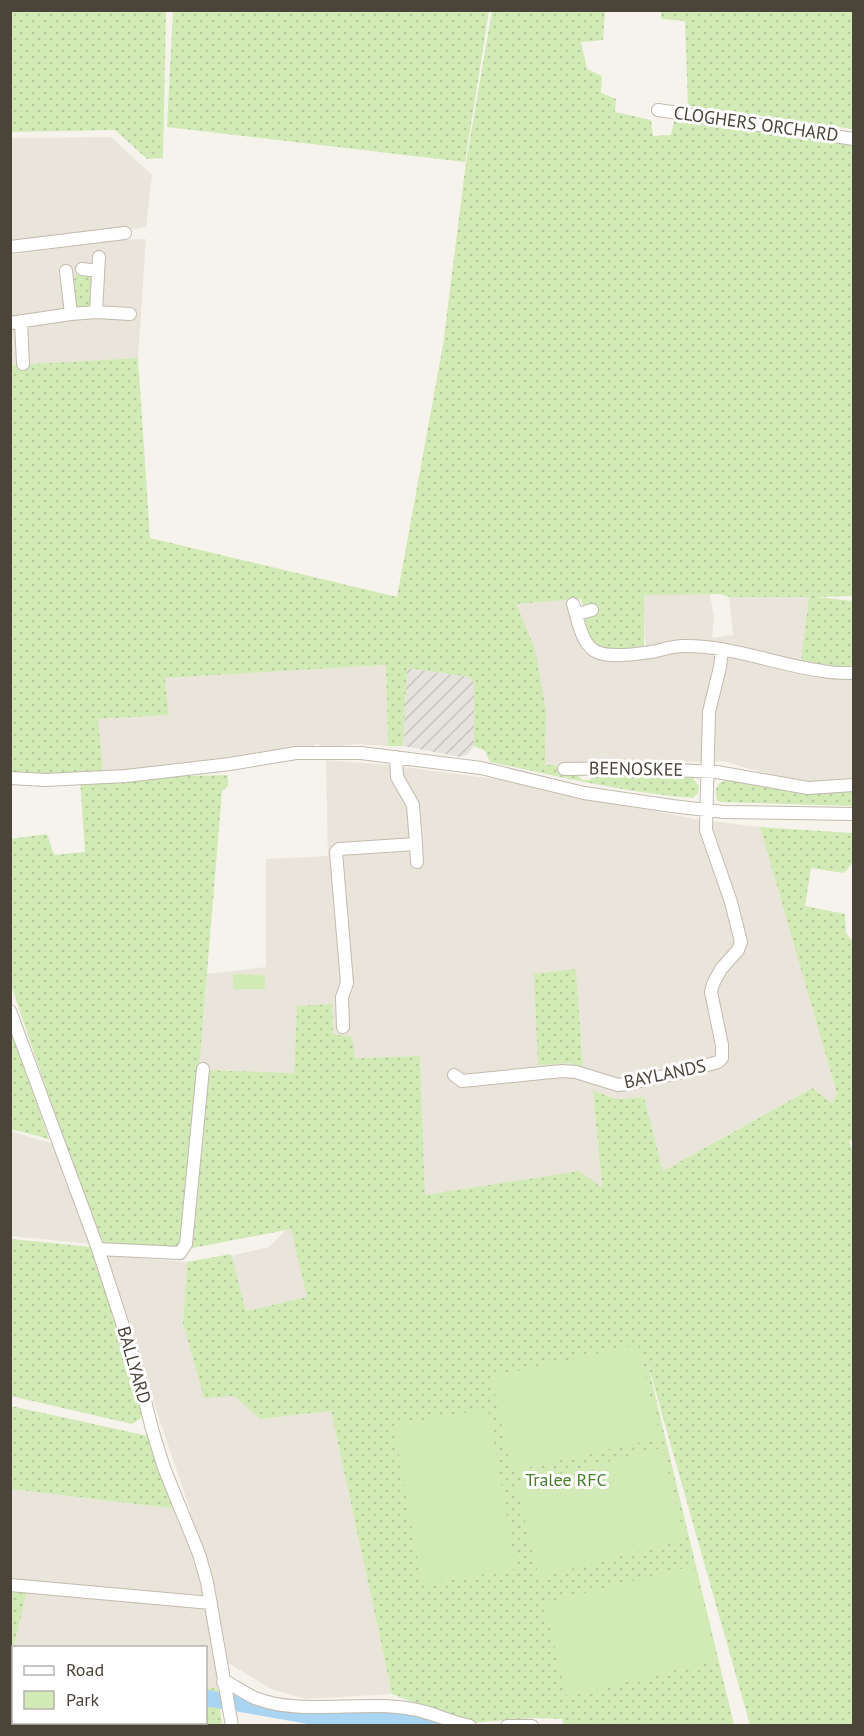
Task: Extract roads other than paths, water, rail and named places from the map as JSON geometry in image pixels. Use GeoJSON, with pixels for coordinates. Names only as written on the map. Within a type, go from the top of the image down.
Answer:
{"type":"FeatureCollection","features":[{"type":"Feature","properties":{"kind":"street","name":"CLOGHERS ORCHARD"},"geometry":{"type":"LineString","coordinates":[[658,110],[854,139]]}},
{"type":"Feature","properties":{"kind":"street"},"geometry":{"type":"LineString","coordinates":[[10,247],[125,233]]}},
{"type":"Feature","properties":{"kind":"street"},"geometry":{"type":"LineString","coordinates":[[96,312],[99,257]]}},
{"type":"Feature","properties":{"kind":"street"},"geometry":{"type":"LineString","coordinates":[[82,269],[98,271]]}},
{"type":"Feature","properties":{"kind":"street"},"geometry":{"type":"LineString","coordinates":[[66,271],[71,314]]}},
{"type":"Feature","properties":{"kind":"street"},"geometry":{"type":"LineString","coordinates":[[23,364],[16,322],[96,312],[130,314]]}},
{"type":"Feature","properties":{"kind":"street"},"geometry":{"type":"LineString","coordinates":[[592,610],[575,609],[586,642],[590,648],[599,653],[609,655],[650,652],[680,645],[722,649],[823,671],[854,672]]}},
{"type":"Feature","properties":{"kind":"street","name":"BEENOSKEE"},"geometry":{"type":"LineString","coordinates":[[705,810],[709,712],[722,649]]}},
{"type":"Feature","properties":{"kind":"street"},"geometry":{"type":"LineString","coordinates":[[10,778],[45,780],[126,776],[230,764],[297,753],[361,753],[481,768],[584,793],[705,810],[854,814]]}},
{"type":"Feature","properties":{"kind":"street"},"geometry":{"type":"LineString","coordinates":[[396,757],[397,777],[413,805],[417,862]]}},
{"type":"Feature","properties":{"kind":"street","name":"BEENOSKEE"},"geometry":{"type":"LineString","coordinates":[[564,768],[708,771],[808,788],[854,785]]}},
{"type":"Feature","properties":{"kind":"street","name":"BAYLANDS"},"geometry":{"type":"LineString","coordinates":[[454,1075],[462,1081],[562,1071],[576,1072],[618,1085],[679,1073],[718,1062],[722,1058],[722,1046],[711,992],[712,984],[721,969],[738,950],[741,942],[731,902],[706,830],[705,810]]}},
{"type":"Feature","properties":{"kind":"street"},"geometry":{"type":"LineString","coordinates":[[343,1027],[342,997],[346,983],[336,852],[339,849],[416,844]]}},
{"type":"Feature","properties":{"kind":"street","name":"BALLYARD"},"geometry":{"type":"LineString","coordinates":[[10,1011],[98,1249],[137,1369],[164,1468],[200,1554],[232,1725]]}},
{"type":"Feature","properties":{"kind":"street"},"geometry":{"type":"LineString","coordinates":[[98,1249],[180,1253],[186,1244],[203,1069]]}},
{"type":"Feature","properties":{"kind":"street"},"geometry":{"type":"LineString","coordinates":[[10,1585],[211,1603]]}},
{"type":"Feature","properties":{"kind":"street"},"geometry":{"type":"LineString","coordinates":[[224,1687],[227,1682],[256,1698],[282,1705],[366,1705],[413,1709],[457,1724],[470,1725]]}},
{"type":"Feature","properties":{"kind":"street"},"geometry":{"type":"LineString","coordinates":[[507,1725],[532,1725]]}},
{"type":"Feature","properties":{"kind":"waterway"},"geometry":{"type":"LineString","coordinates":[[207,1698],[315,1717],[415,1718],[448,1726]]}},
{"type":"Feature","properties":{"kind":"park label","name":"Tralee RFC"},"geometry":{"type":"Point","coordinates":[566,1480]}}]}
